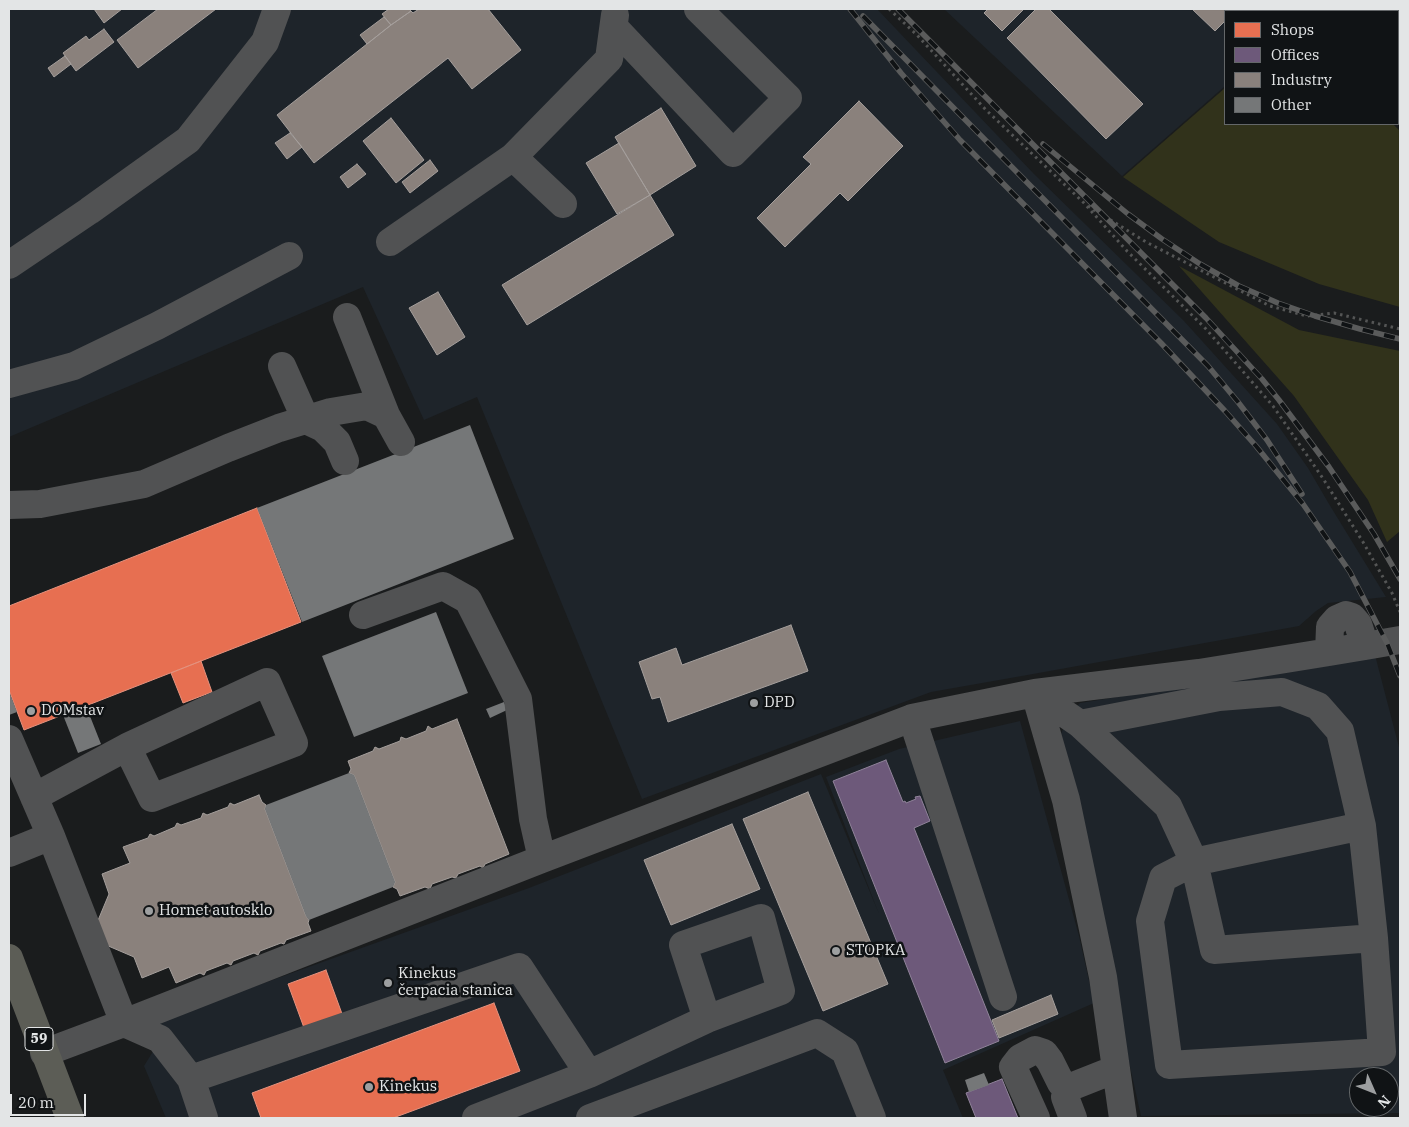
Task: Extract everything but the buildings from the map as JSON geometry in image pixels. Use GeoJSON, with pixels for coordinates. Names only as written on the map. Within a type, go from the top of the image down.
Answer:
{"type":"FeatureCollection","features":[{"type":"Feature","properties":{"kind":"main road","name":"59"},"geometry":{"type":"LineString","coordinates":[[9,958],[70,1118]]}},
{"type":"Feature","properties":{"kind":"lane"},"geometry":{"type":"LineString","coordinates":[[9,265],[89,212],[188,140],[265,42],[277,9]]}},
{"type":"Feature","properties":{"kind":"lane"},"geometry":{"type":"LineString","coordinates":[[615,18],[733,154],[788,98],[698,9]]}},
{"type":"Feature","properties":{"kind":"lane"},"geometry":{"type":"LineString","coordinates":[[390,242],[513,157],[609,59],[615,18]]}},
{"type":"Feature","properties":{"kind":"lane"},"geometry":{"type":"LineString","coordinates":[[513,157],[564,204]]}},
{"type":"Feature","properties":{"kind":"lane"},"geometry":{"type":"LineString","coordinates":[[9,384],[74,366],[157,326],[290,256]]}},
{"type":"Feature","properties":{"kind":"lane"},"geometry":{"type":"LineString","coordinates":[[347,318],[386,415],[401,442]]}},
{"type":"Feature","properties":{"kind":"lane"},"geometry":{"type":"LineString","coordinates":[[282,366],[306,420],[323,428],[337,442],[344,461]]}},
{"type":"Feature","properties":{"kind":"lane"},"geometry":{"type":"LineString","coordinates":[[9,505],[40,504],[144,484],[279,428],[331,412],[367,406],[386,415]]}},
{"type":"Feature","properties":{"kind":"lane"},"geometry":{"type":"LineString","coordinates":[[363,615],[443,586],[468,600],[518,699],[533,819],[542,860]]}},
{"type":"Feature","properties":{"kind":"lane"},"geometry":{"type":"LineString","coordinates":[[44,1053],[912,718],[1035,693],[1199,673],[1400,640]]}},
{"type":"Feature","properties":{"kind":"lane"},"geometry":{"type":"LineString","coordinates":[[34,797],[127,747],[267,682],[294,743],[152,798],[127,747]]}},
{"type":"Feature","properties":{"kind":"lane"},"geometry":{"type":"LineString","coordinates":[[1080,724],[1219,697],[1282,692],[1318,706],[1340,731],[1362,826],[1374,938],[1382,1052],[1169,1065],[1150,921],[1163,878],[1194,862],[1362,826]]}},
{"type":"Feature","properties":{"kind":"lane"},"geometry":{"type":"LineString","coordinates":[[1035,693],[1080,724],[1168,806],[1194,862],[1214,950],[1374,938]]}},
{"type":"Feature","properties":{"kind":"lane"},"geometry":{"type":"LineString","coordinates":[[1035,693],[1066,800],[1103,977],[1123,1118]]}},
{"type":"Feature","properties":{"kind":"lane"},"geometry":{"type":"LineString","coordinates":[[912,718],[1003,997]]}},
{"type":"Feature","properties":{"kind":"lane"},"geometry":{"type":"LineString","coordinates":[[10,739],[51,836],[124,1023],[160,1040],[191,1079],[204,1118]]}},
{"type":"Feature","properties":{"kind":"lane"},"geometry":{"type":"LineString","coordinates":[[9,853],[51,836]]}},
{"type":"Feature","properties":{"kind":"lane"},"geometry":{"type":"LineString","coordinates":[[191,1079],[518,967],[589,1074]]}},
{"type":"Feature","properties":{"kind":"lane"},"geometry":{"type":"LineString","coordinates":[[476,1118],[589,1074],[707,1019]]}},
{"type":"Feature","properties":{"kind":"lane"},"geometry":{"type":"LineString","coordinates":[[590,1118],[816,1033],[845,1051],[872,1118]]}},
{"type":"Feature","properties":{"kind":"lane"},"geometry":{"type":"LineString","coordinates":[[1036,1118],[1013,1067],[1020,1058],[1035,1050],[1044,1053],[1061,1083],[1068,1088]]}},
{"type":"Feature","properties":{"kind":"lane"},"geometry":{"type":"LineString","coordinates":[[1073,1118],[1065,1096],[1068,1088],[1116,1069]]}},
{"type":"Feature","properties":{"kind":"path"},"geometry":{"type":"LineString","coordinates":[[889,9],[917,35],[986,110],[1084,203],[1126,251],[1206,329],[1273,406],[1364,542],[1392,593],[1400,612]]}},
{"type":"Feature","properties":{"kind":"path"},"geometry":{"type":"LineString","coordinates":[[1084,203],[1146,242],[1270,306],[1307,316],[1334,313],[1400,329]]}},
{"type":"Feature","properties":{"kind":"shaded area"},"geometry":{"type":"Polygon","coordinates":[[[9,9],[877,9],[1034,174],[1184,321],[1277,424],[1308,468],[1386,597],[1328,603],[1299,626],[931,692],[642,799],[477,397],[424,420],[363,287],[9,437],[9,9]]]}},
{"type":"Feature","properties":{"kind":"shaded area"},"geometry":{"type":"Polygon","coordinates":[[[944,9],[1286,10],[1224,10],[1224,87],[1122,176],[944,9]]]}},
{"type":"Feature","properties":{"kind":"shaded area"},"geometry":{"type":"Polygon","coordinates":[[[1375,655],[1400,751],[1400,1113],[1399,1067],[1349,1067],[1349,1114],[1141,1116],[1102,941],[1061,734],[1068,716],[1080,703],[1375,655]]]}},
{"type":"Feature","properties":{"kind":"shaded area"},"geometry":{"type":"Polygon","coordinates":[[[1020,721],[1079,936],[1094,1003],[943,1070],[963,1118],[166,1118],[144,1066],[160,1040],[158,1021],[529,888],[821,774],[879,914],[826,777],[899,749],[1020,721]]]}},
{"type":"Feature","properties":{"kind":"green space"},"geometry":{"type":"Polygon","coordinates":[[[1224,89],[1224,125],[1394,125],[1400,131],[1400,307],[1319,284],[1219,242],[1123,177],[1224,89]]]}},
{"type":"Feature","properties":{"kind":"green space"},"geometry":{"type":"Polygon","coordinates":[[[1179,266],[1299,330],[1400,351],[1400,531],[1387,542],[1368,500],[1294,396],[1179,266]]]}},
{"type":"Feature","properties":{"kind":"railway"},"geometry":{"type":"LineString","coordinates":[[850,9],[901,73],[960,140],[1161,343],[1256,446],[1303,504],[1350,572],[1387,643],[1400,676]]}},
{"type":"Feature","properties":{"kind":"railway"},"geometry":{"type":"LineString","coordinates":[[898,9],[1206,318],[1262,379],[1329,467],[1374,534],[1400,579]]}},
{"type":"Feature","properties":{"kind":"railway"},"geometry":{"type":"LineString","coordinates":[[863,16],[1208,366],[1267,440],[1302,494]]}},
{"type":"Feature","properties":{"kind":"railway"},"geometry":{"type":"LineString","coordinates":[[1043,144],[1128,214],[1162,239],[1200,264],[1239,286],[1315,316],[1400,339]]}},
{"type":"Feature","properties":{"kind":"place","name":"DPD"},"geometry":{"type":"Point","coordinates":[754,703]}},
{"type":"Feature","properties":{"kind":"place","name":"DOMstav"},"geometry":{"type":"Point","coordinates":[31,711]}},
{"type":"Feature","properties":{"kind":"place","name":"Hornet autosklo"},"geometry":{"type":"Point","coordinates":[149,911]}},
{"type":"Feature","properties":{"kind":"place","name":"STOPKA"},"geometry":{"type":"Point","coordinates":[836,951]}},
{"type":"Feature","properties":{"kind":"place","name":"Kinekus čerpacia stanica"},"geometry":{"type":"Point","coordinates":[388,983]}},
{"type":"Feature","properties":{"kind":"place","name":"Kinekus"},"geometry":{"type":"Point","coordinates":[369,1087]}}]}
